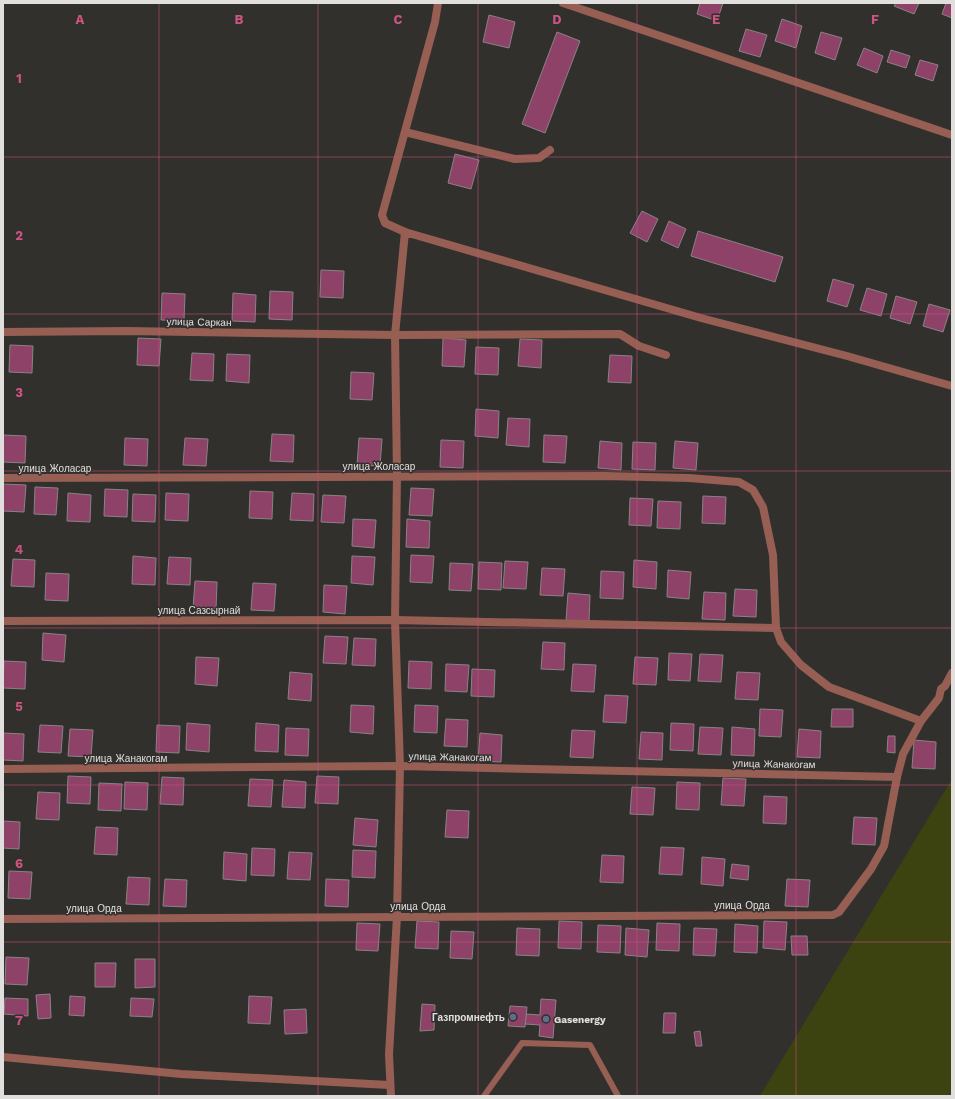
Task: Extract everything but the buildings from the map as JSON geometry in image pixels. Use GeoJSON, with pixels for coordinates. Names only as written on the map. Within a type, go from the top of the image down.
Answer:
{"type":"FeatureCollection","features":[{"type":"Feature","properties":{"kind":"street"},"geometry":{"type":"LineString","coordinates":[[438,3],[382,215],[385,223],[404,232],[694,316],[847,356],[952,386]]}},
{"type":"Feature","properties":{"kind":"street"},"geometry":{"type":"LineString","coordinates":[[563,3],[952,136]]}},
{"type":"Feature","properties":{"kind":"street"},"geometry":{"type":"LineString","coordinates":[[405,132],[515,159],[539,158],[550,150]]}},
{"type":"Feature","properties":{"kind":"street"},"geometry":{"type":"LineString","coordinates":[[390,1096],[389,1054],[397,916],[400,766],[395,620],[397,476],[395,335],[404,232]]}},
{"type":"Feature","properties":{"kind":"street","name":"улица Саркан"},"geometry":{"type":"LineString","coordinates":[[3,332],[127,331],[395,335],[620,334],[639,346],[666,355]]}},
{"type":"Feature","properties":{"kind":"street","name":"улица Жоласар"},"geometry":{"type":"LineString","coordinates":[[3,478],[604,476],[689,478],[739,482],[754,490],[763,507],[773,555],[776,628]]}},
{"type":"Feature","properties":{"kind":"street","name":"улица Сазсырнай"},"geometry":{"type":"LineString","coordinates":[[3,621],[395,620],[776,628]]}},
{"type":"Feature","properties":{"kind":"street"},"geometry":{"type":"LineString","coordinates":[[776,628],[781,642],[801,664],[830,687],[921,721]]}},
{"type":"Feature","properties":{"kind":"street"},"geometry":{"type":"LineString","coordinates":[[897,777],[903,754],[921,721],[939,698],[941,689],[945,686],[952,673]]}},
{"type":"Feature","properties":{"kind":"street","name":"улица Жанакогам"},"geometry":{"type":"LineString","coordinates":[[3,769],[400,766],[897,777]]}},
{"type":"Feature","properties":{"kind":"street","name":"улица Орда"},"geometry":{"type":"LineString","coordinates":[[3,919],[833,915],[839,912],[871,870],[884,846],[897,777]]}},
{"type":"Feature","properties":{"kind":"street"},"geometry":{"type":"LineString","coordinates":[[3,1057],[181,1074],[390,1085]]}},
{"type":"Feature","properties":{"kind":"lane"},"geometry":{"type":"LineString","coordinates":[[484,1096],[522,1043],[590,1045],[618,1096]]}},
{"type":"Feature","properties":{"kind":"green space"},"geometry":{"type":"Polygon","coordinates":[[[952,779],[952,1096],[760,1096],[952,779]]]}},
{"type":"Feature","properties":{"kind":"place","name":"Газпромнефть"},"geometry":{"type":"Point","coordinates":[513,1017]}},
{"type":"Feature","properties":{"kind":"place","name":"Gasenergy"},"geometry":{"type":"Point","coordinates":[546,1019]}}]}
